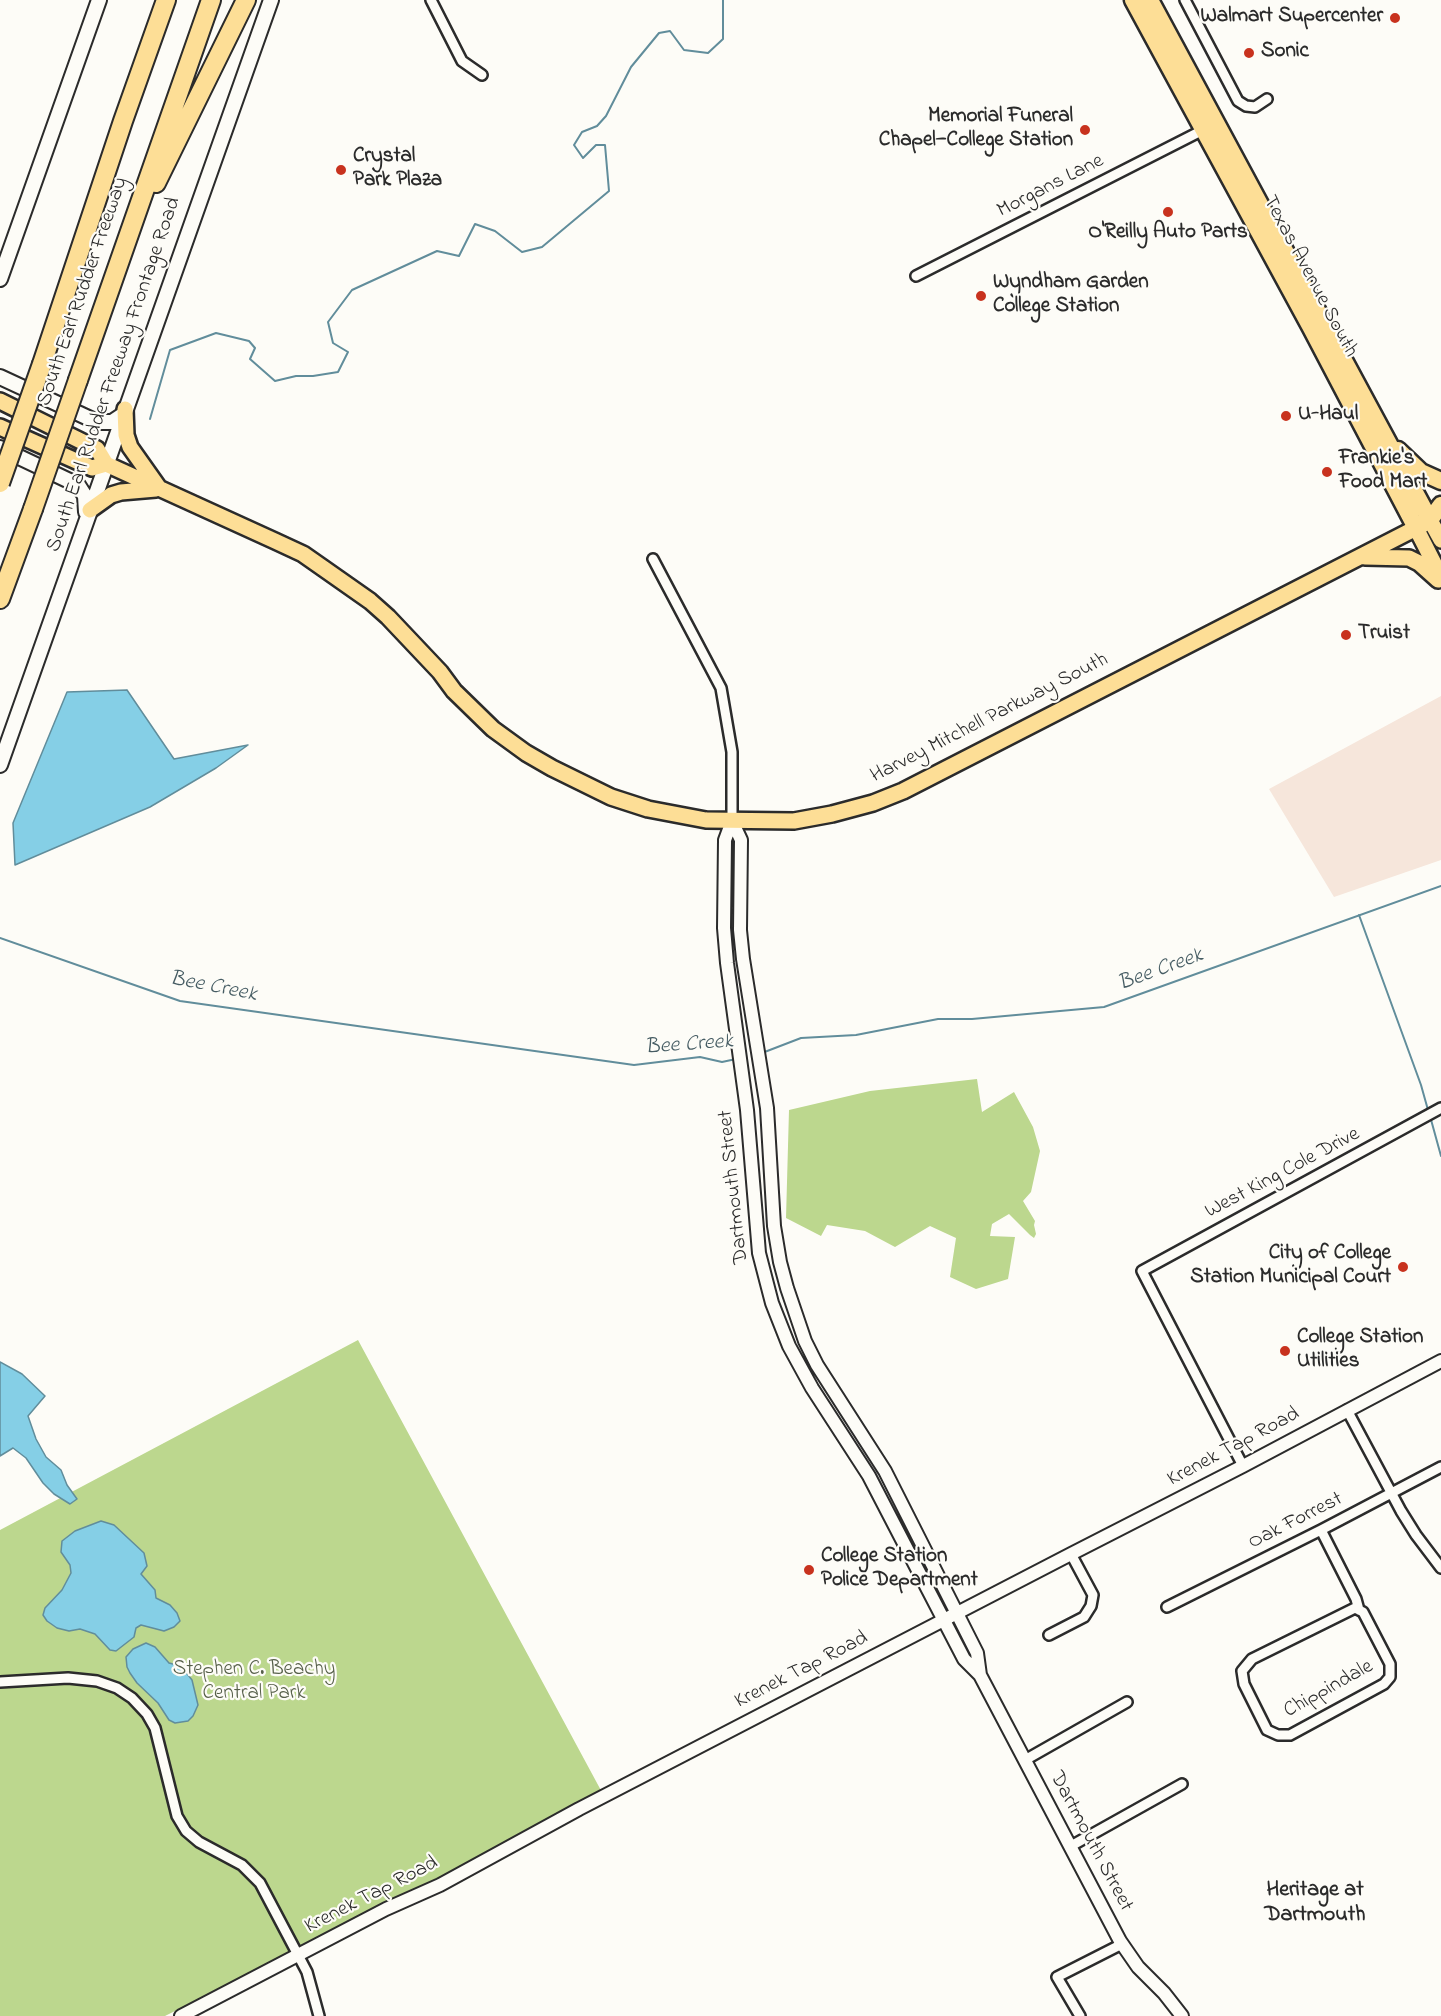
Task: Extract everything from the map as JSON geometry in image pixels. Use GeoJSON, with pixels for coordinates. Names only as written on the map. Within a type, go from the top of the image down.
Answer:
{"type":"FeatureCollection","features":[{"type":"Feature","properties":{"kind":"highway"},"geometry":{"type":"LineString","coordinates":[[123,120],[129,86],[154,0]]}},
{"type":"Feature","properties":{"kind":"highway","name":"South Earl Rudder Freeway"},"geometry":{"type":"LineString","coordinates":[[0,483],[166,0]]}},
{"type":"Feature","properties":{"kind":"highway","name":"South Earl Rudder Freeway"},"geometry":{"type":"LineString","coordinates":[[0,599],[211,0]]}},
{"type":"Feature","properties":{"kind":"highway"},"geometry":{"type":"LineString","coordinates":[[121,255],[246,0]]}},
{"type":"Feature","properties":{"kind":"highway","name":"Texas Avenue South"},"geometry":{"type":"LineString","coordinates":[[1133,0],[1322,349],[1429,523]]}},
{"type":"Feature","properties":{"kind":"highway","name":"Texas Avenue South"},"geometry":{"type":"LineString","coordinates":[[1150,0],[1385,436],[1429,523]]}},
{"type":"Feature","properties":{"kind":"highway"},"geometry":{"type":"LineString","coordinates":[[1385,436],[1421,472],[1441,480]]}},
{"type":"Feature","properties":{"kind":"highway","name":"Harvey Mitchell Parkway South"},"geometry":{"type":"LineString","coordinates":[[1429,523],[1441,505]]}},
{"type":"Feature","properties":{"kind":"main road"},"geometry":{"type":"LineString","coordinates":[[0,279],[99,0]]}},
{"type":"Feature","properties":{"kind":"main road","name":"South Earl Rudder Freeway Frontage Road"},"geometry":{"type":"LineString","coordinates":[[0,765],[271,0]]}},
{"type":"Feature","properties":{"kind":"main road"},"geometry":{"type":"LineString","coordinates":[[0,377],[97,422],[112,422],[124,411]]}},
{"type":"Feature","properties":{"kind":"main road","name":"Harvey Mitchell Parkway South"},"geometry":{"type":"LineString","coordinates":[[0,401],[97,449],[106,464],[303,554],[370,601],[493,729],[526,753],[611,797],[648,809],[706,820],[794,820],[832,814],[873,803],[903,791],[1429,523]]}},
{"type":"Feature","properties":{"kind":"main road"},"geometry":{"type":"LineString","coordinates":[[0,448],[78,485],[85,496],[88,513],[111,495],[159,488],[130,447],[126,435],[124,411]]}},
{"type":"Feature","properties":{"kind":"main road","name":"Harvey Mitchell Parkway South"},"geometry":{"type":"LineString","coordinates":[[0,427],[92,468],[106,464]]}},
{"type":"Feature","properties":{"kind":"main road","name":"Texas Avenue South"},"geometry":{"type":"LineString","coordinates":[[1429,523],[1441,540]]}},
{"type":"Feature","properties":{"kind":"main road","name":"Texas Avenue South"},"geometry":{"type":"LineString","coordinates":[[1429,523],[1441,577]]}},
{"type":"Feature","properties":{"kind":"main road"},"geometry":{"type":"LineString","coordinates":[[1359,557],[1409,558],[1419,562],[1441,582]]}},
{"type":"Feature","properties":{"kind":"street"},"geometry":{"type":"LineString","coordinates":[[431,0],[462,61],[482,75]]}},
{"type":"Feature","properties":{"kind":"street"},"geometry":{"type":"LineString","coordinates":[[1185,0],[1238,101],[1246,106],[1255,107],[1267,99]]}},
{"type":"Feature","properties":{"kind":"street","name":"Morgans Lane"},"geometry":{"type":"LineString","coordinates":[[916,276],[1203,130]]}},
{"type":"Feature","properties":{"kind":"street","name":"Dartmouth Street"},"geometry":{"type":"LineString","coordinates":[[653,559],[721,688],[732,753],[732,821],[725,840],[724,928],[747,1110],[759,1252],[776,1312],[789,1346],[812,1388],[869,1476],[964,1659],[980,1675],[1122,1944],[1138,1967],[1164,1993],[1182,2016]]}},
{"type":"Feature","properties":{"kind":"street","name":"Dartmouth Street"},"geometry":{"type":"LineString","coordinates":[[732,821],[741,840],[740,930],[766,1108],[774,1226],[780,1262],[805,1341],[826,1380],[885,1471],[977,1653],[980,1675]]}},
{"type":"Feature","properties":{"kind":"street","name":"West King Cole Drive"},"geometry":{"type":"LineString","coordinates":[[1243,1466],[1142,1271],[1441,1108]]}},
{"type":"Feature","properties":{"kind":"street","name":"Krenek Tap Road"},"geometry":{"type":"LineString","coordinates":[[181,2016],[386,1909],[440,1885],[596,1800],[1243,1466],[1441,1361]]}},
{"type":"Feature","properties":{"kind":"street"},"geometry":{"type":"LineString","coordinates":[[1347,1410],[1416,1535],[1441,1568]]}},
{"type":"Feature","properties":{"kind":"street","name":"Oak Forrest"},"geometry":{"type":"LineString","coordinates":[[1167,1607],[1441,1467]]}},
{"type":"Feature","properties":{"kind":"street","name":"Chippindale"},"geometry":{"type":"LineString","coordinates":[[1321,1530],[1356,1599],[1359,1610],[1363,1611],[1390,1664],[1390,1677],[1384,1684],[1290,1735],[1278,1735],[1268,1730],[1244,1684],[1242,1671],[1252,1659],[1335,1617],[1355,1608],[1359,1610]]}},
{"type":"Feature","properties":{"kind":"street"},"geometry":{"type":"LineString","coordinates":[[1049,1635],[1084,1617],[1091,1606],[1093,1595],[1071,1554]]}},
{"type":"Feature","properties":{"kind":"street"},"geometry":{"type":"LineString","coordinates":[[0,1682],[68,1678],[97,1681],[117,1688],[132,1698],[147,1714],[155,1728],[177,1816],[186,1832],[199,1842],[242,1865],[252,1872],[260,1883],[307,1972],[319,2016]]}},
{"type":"Feature","properties":{"kind":"street"},"geometry":{"type":"LineString","coordinates":[[1025,1760],[1127,1702]]}},
{"type":"Feature","properties":{"kind":"street"},"geometry":{"type":"LineString","coordinates":[[1071,1846],[1182,1784]]}},
{"type":"Feature","properties":{"kind":"street"},"geometry":{"type":"LineString","coordinates":[[1080,2016],[1057,1977],[1122,1944]]}},
{"type":"Feature","properties":{"kind":"shaded area"},"geometry":{"type":"Polygon","coordinates":[[[1441,696],[1441,860],[1334,897],[1269,789],[1441,696]]]}},
{"type":"Feature","properties":{"kind":"green space"},"geometry":{"type":"Polygon","coordinates":[[[977,1079],[982,1112],[1014,1092],[1033,1127],[1040,1151],[1031,1192],[1023,1201],[1035,1221],[1034,1238],[1009,1214],[992,1224],[990,1236],[1015,1237],[1008,1279],[976,1289],[950,1277],[956,1238],[930,1226],[895,1247],[865,1231],[827,1225],[821,1236],[786,1218],[789,1110],[870,1091],[977,1079]]]}},
{"type":"Feature","properties":{"kind":"green space","name":"Stephen C. Beachy Central Park"},"geometry":{"type":"Polygon","coordinates":[[[358,1340],[604,1796],[165,2016],[0,2016],[0,1530],[358,1340]]]}},
{"type":"Feature","properties":{"kind":"water"},"geometry":{"type":"Polygon","coordinates":[[[127,690],[174,759],[248,745],[216,768],[150,807],[15,865],[13,823],[67,692],[127,690]]]}},
{"type":"Feature","properties":{"kind":"water"},"geometry":{"type":"Polygon","coordinates":[[[0,1362],[22,1374],[45,1396],[28,1416],[36,1439],[46,1457],[61,1470],[67,1485],[77,1499],[70,1504],[54,1494],[43,1483],[26,1458],[13,1448],[0,1456],[0,1362]]]}},
{"type":"Feature","properties":{"kind":"water"},"geometry":{"type":"Polygon","coordinates":[[[101,1521],[114,1525],[144,1553],[147,1566],[141,1574],[155,1590],[156,1598],[170,1605],[180,1621],[174,1627],[164,1631],[141,1625],[136,1628],[134,1637],[116,1651],[110,1650],[95,1634],[80,1629],[69,1631],[57,1628],[43,1615],[45,1608],[62,1590],[71,1573],[70,1565],[61,1552],[62,1541],[75,1531],[101,1521]]]}},
{"type":"Feature","properties":{"kind":"water"},"geometry":{"type":"Polygon","coordinates":[[[146,1643],[155,1647],[169,1663],[181,1666],[192,1680],[198,1705],[188,1721],[175,1723],[169,1720],[158,1703],[130,1673],[126,1657],[133,1649],[146,1643]]]}},
{"type":"Feature","properties":{"kind":"waterway"},"geometry":{"type":"LineString","coordinates":[[150,419],[170,350],[216,333],[249,341],[255,348],[250,359],[275,381],[296,376],[338,372],[348,352],[333,343],[328,322],[352,290],[437,251],[459,256],[475,224],[495,231],[522,252],[542,247],[609,191],[605,145],[596,145],[583,158],[574,145],[582,132],[597,126],[606,116],[631,67],[659,33],[670,31],[684,50],[708,53],[723,39],[723,0]]}},
{"type":"Feature","properties":{"kind":"waterway","name":"Bee Creek"},"geometry":{"type":"LineString","coordinates":[[762,1053],[801,1038],[856,1035],[938,1019],[972,1019],[1104,1007],[1441,886]]}},
{"type":"Feature","properties":{"kind":"waterway"},"geometry":{"type":"LineString","coordinates":[[1359,915],[1428,1110]]}},
{"type":"Feature","properties":{"kind":"waterway","name":"Bee Creek"},"geometry":{"type":"LineString","coordinates":[[0,938],[180,1001],[634,1065],[700,1057],[722,1062],[736,1059]]}},
{"type":"Feature","properties":{"kind":"waterway"},"geometry":{"type":"LineString","coordinates":[[1430,1116],[1441,1156]]}},
{"type":"Feature","properties":{"kind":"place","name":"Walmart Supercenter"},"geometry":{"type":"Point","coordinates":[1395,18]}},
{"type":"Feature","properties":{"kind":"place","name":"Sonic"},"geometry":{"type":"Point","coordinates":[1249,53]}},
{"type":"Feature","properties":{"kind":"place","name":"Memorial Funeral Chapel—College Station"},"geometry":{"type":"Point","coordinates":[1085,130]}},
{"type":"Feature","properties":{"kind":"place","name":"Crystal Park Plaza"},"geometry":{"type":"Point","coordinates":[341,170]}},
{"type":"Feature","properties":{"kind":"place","name":"O'Reilly Auto Parts"},"geometry":{"type":"Point","coordinates":[1168,212]}},
{"type":"Feature","properties":{"kind":"place","name":"Wyndham Garden College Station"},"geometry":{"type":"Point","coordinates":[981,296]}},
{"type":"Feature","properties":{"kind":"place","name":"U-Haul"},"geometry":{"type":"Point","coordinates":[1286,416]}},
{"type":"Feature","properties":{"kind":"place","name":"Frankie's Food Mart"},"geometry":{"type":"Point","coordinates":[1327,472]}},
{"type":"Feature","properties":{"kind":"place","name":"Truist"},"geometry":{"type":"Point","coordinates":[1346,635]}},
{"type":"Feature","properties":{"kind":"place","name":"City of College Station Municipal Court"},"geometry":{"type":"Point","coordinates":[1403,1267]}},
{"type":"Feature","properties":{"kind":"place","name":"College Station Utilities"},"geometry":{"type":"Point","coordinates":[1285,1351]}},
{"type":"Feature","properties":{"kind":"place","name":"College Station Police Department"},"geometry":{"type":"Point","coordinates":[809,1570]}},
{"type":"Feature","properties":{"kind":"district","name":"Heritage at Dartmouth"},"geometry":{"type":"Point","coordinates":[1315,1904]}}]}
